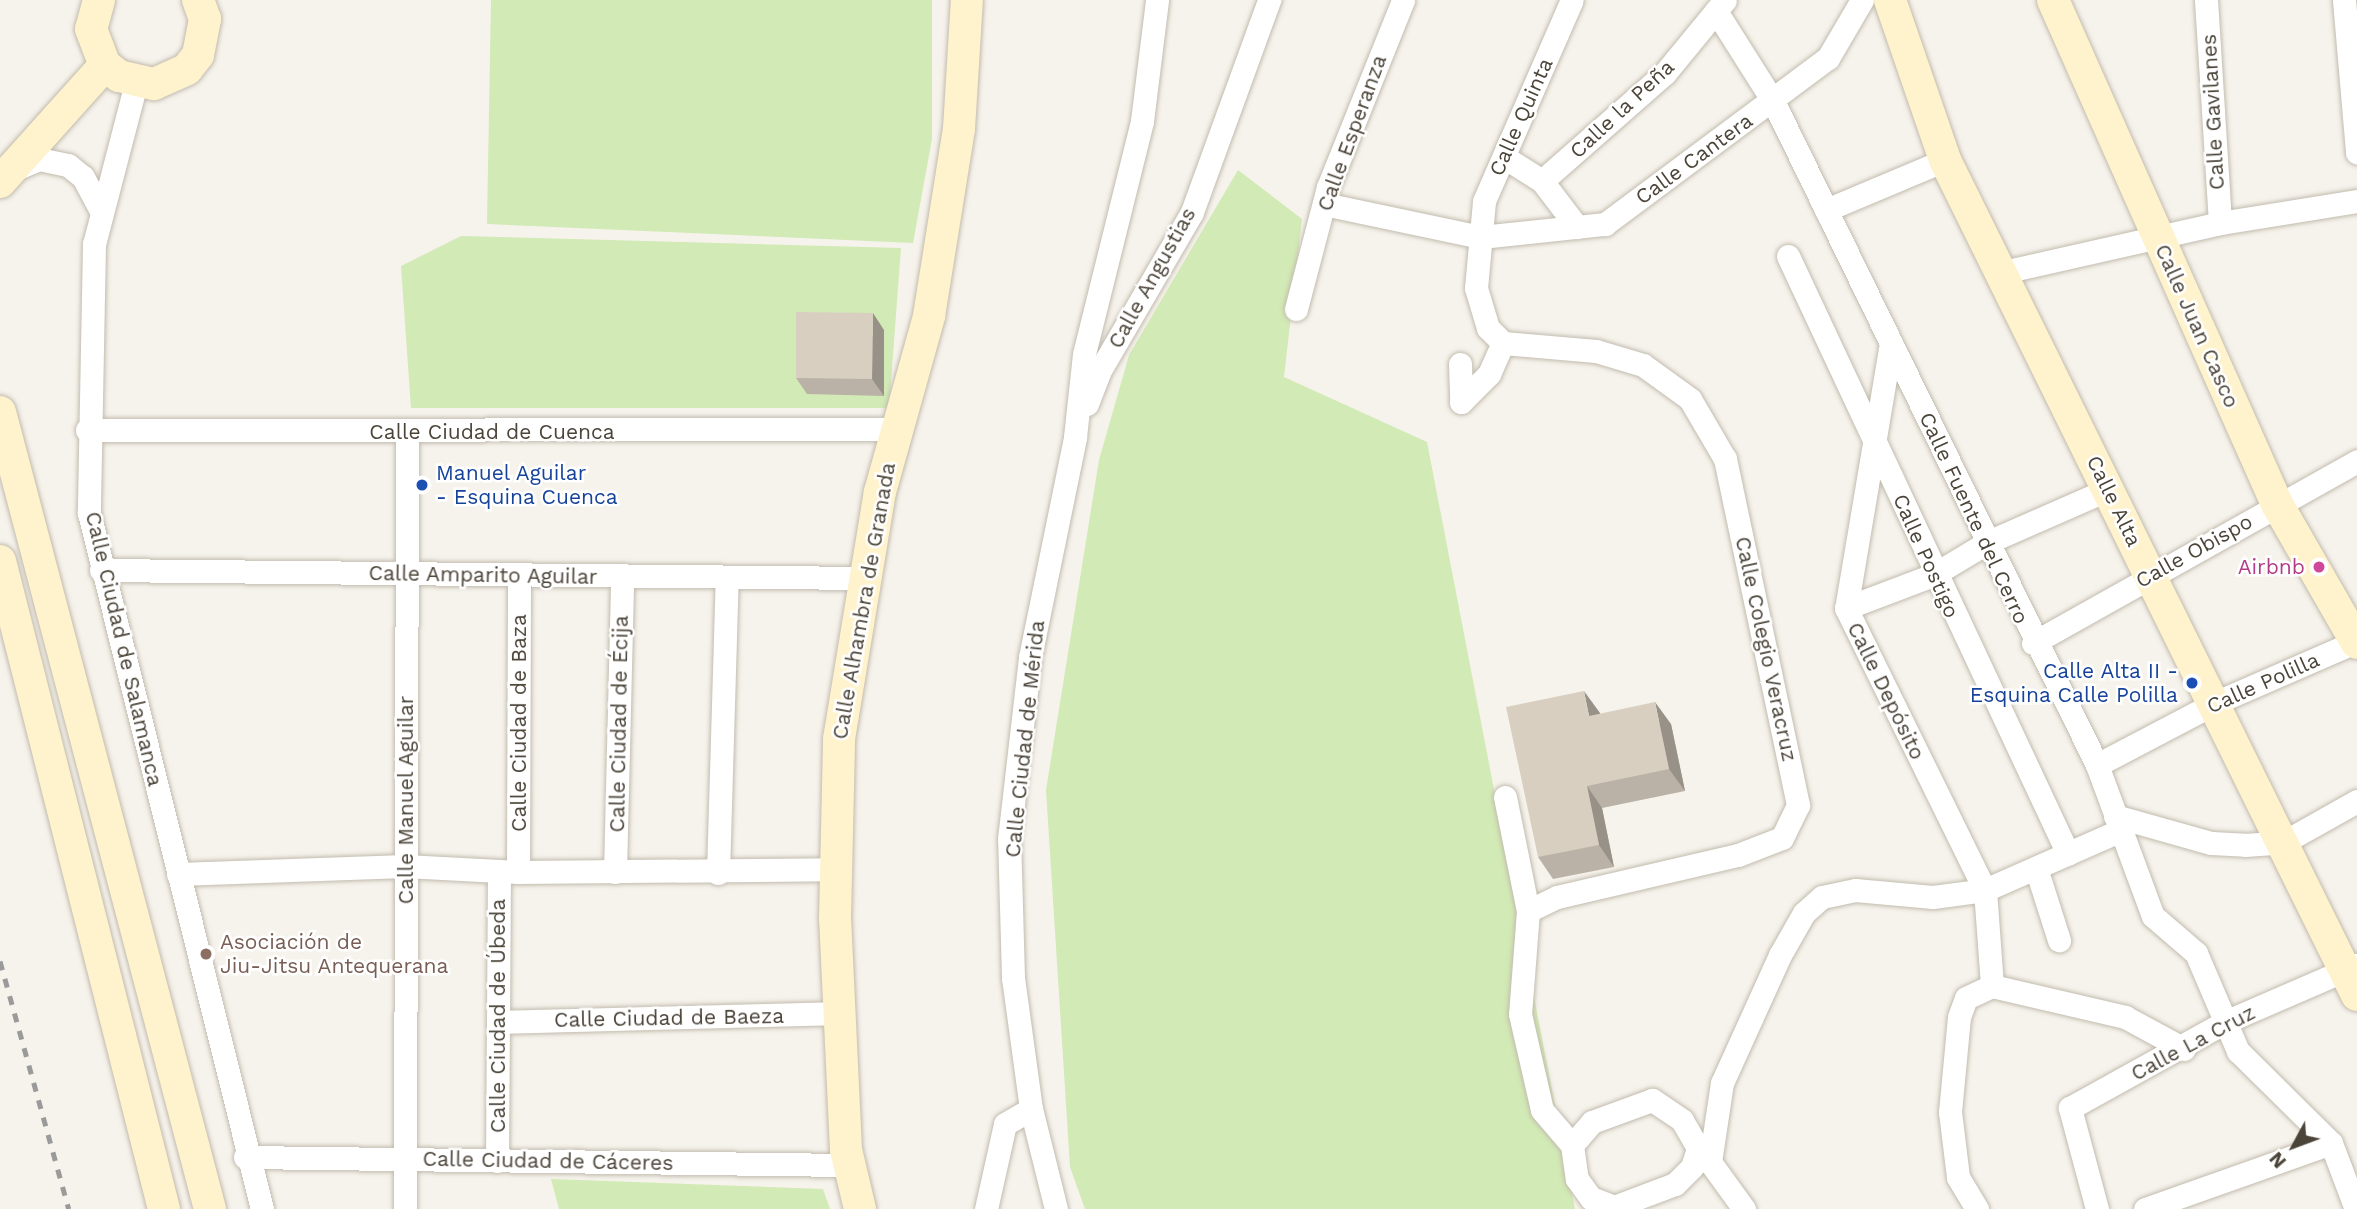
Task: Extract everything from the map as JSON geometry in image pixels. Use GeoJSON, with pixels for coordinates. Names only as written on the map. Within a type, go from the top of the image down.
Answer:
{"type":"FeatureCollection","features":[{"type":"Feature","properties":{"kind":"street"},"geometry":{"type":"LineString","coordinates":[[99,0],[91,29],[105,65],[136,83],[172,79],[198,55],[205,19],[198,0]]}},
{"type":"Feature","properties":{"kind":"street","name":"Calle Alhambra de Granada"},"geometry":{"type":"LineString","coordinates":[[860,1209],[850,1165],[840,1013],[834,869],[839,738],[865,579],[898,429],[929,316],[959,129],[967,0]]}},
{"type":"Feature","properties":{"kind":"street"},"geometry":{"type":"LineString","coordinates":[[1075,437],[1084,354],[1142,121],[1157,0]]}},
{"type":"Feature","properties":{"kind":"street","name":"Calle Angustias"},"geometry":{"type":"LineString","coordinates":[[1075,437],[1099,372],[1192,212],[1269,0]]}},
{"type":"Feature","properties":{"kind":"street","name":"Calle Esperanza"},"geometry":{"type":"LineString","coordinates":[[1296,309],[1324,204],[1403,0]]}},
{"type":"Feature","properties":{"kind":"street","name":"Calle Quinta"},"geometry":{"type":"LineString","coordinates":[[1481,237],[1484,201],[1572,0]]}},
{"type":"Feature","properties":{"kind":"street","name":"Calle Cantera"},"geometry":{"type":"LineString","coordinates":[[1324,204],[1481,237],[1605,224],[1828,58],[1862,0]]}},
{"type":"Feature","properties":{"kind":"street","name":"Calle Alta"},"geometry":{"type":"LineString","coordinates":[[1890,0],[1945,160],[2149,575],[2217,702],[2353,977]]}},
{"type":"Feature","properties":{"kind":"street","name":"Calle Juan Casco"},"geometry":{"type":"LineString","coordinates":[[2053,0],[2277,504],[2357,642]]}},
{"type":"Feature","properties":{"kind":"street","name":"Calle Gavilanes"},"geometry":{"type":"LineString","coordinates":[[2206,0],[2220,223]]}},
{"type":"Feature","properties":{"kind":"street"},"geometry":{"type":"LineString","coordinates":[[2344,0],[2357,152]]}},
{"type":"Feature","properties":{"kind":"street","name":"Calle Fuente del Cerro"},"geometry":{"type":"LineString","coordinates":[[1721,6],[1773,101],[1987,542],[2033,643],[2096,765],[2153,916],[2196,953],[2238,1051],[2331,1143]]}},
{"type":"Feature","properties":{"kind":"street","name":"Calle la Peña"},"geometry":{"type":"LineString","coordinates":[[1542,181],[1665,73],[1721,6]]}},
{"type":"Feature","properties":{"kind":"street"},"geometry":{"type":"LineString","coordinates":[[7,176],[105,65]]}},
{"type":"Feature","properties":{"kind":"street","name":"Calle Ciudad de Salamanca"},"geometry":{"type":"LineString","coordinates":[[136,83],[101,211],[88,430],[89,513],[245,1157],[262,1209]]}},
{"type":"Feature","properties":{"kind":"street"},"geometry":{"type":"LineString","coordinates":[[1504,157],[1542,181],[1577,227]]}},
{"type":"Feature","properties":{"kind":"street"},"geometry":{"type":"LineString","coordinates":[[7,176],[39,159],[68,165],[83,177],[101,211]]}},
{"type":"Feature","properties":{"kind":"street"},"geometry":{"type":"LineString","coordinates":[[1826,210],[1945,160]]}},
{"type":"Feature","properties":{"kind":"street"},"geometry":{"type":"LineString","coordinates":[[1999,273],[2220,223],[2357,201]]}},
{"type":"Feature","properties":{"kind":"street"},"geometry":{"type":"LineString","coordinates":[[1460,364],[1461,402],[1489,374],[1503,343],[1488,328],[1476,288],[1481,237]]}},
{"type":"Feature","properties":{"kind":"street","name":"Calle Postigo"},"geometry":{"type":"LineString","coordinates":[[1788,256],[1933,575],[2068,854]]}},
{"type":"Feature","properties":{"kind":"street","name":"Calle Colegio Veracruz"},"geometry":{"type":"LineString","coordinates":[[1503,343],[1596,351],[1643,365],[1690,399],[1724,459],[1798,805],[1782,838],[1738,855],[1557,897],[1528,911]]}},
{"type":"Feature","properties":{"kind":"street","name":"Calle Depósito"},"geometry":{"type":"LineString","coordinates":[[1891,343],[1846,608],[1984,890],[1992,986]]}},
{"type":"Feature","properties":{"kind":"street"},"geometry":{"type":"LineString","coordinates":[[0,412],[210,1209]]}},
{"type":"Feature","properties":{"kind":"street","name":"Calle Ciudad de Cuenca"},"geometry":{"type":"LineString","coordinates":[[88,430],[407,433],[898,429]]}},
{"type":"Feature","properties":{"kind":"street","name":"Calle Manuel Aguilar"},"geometry":{"type":"LineString","coordinates":[[405,1209],[407,433]]}},
{"type":"Feature","properties":{"kind":"street","name":"Calle Ciudad de Mérida"},"geometry":{"type":"LineString","coordinates":[[1056,1209],[1031,1109],[1013,978],[1009,839],[1030,657],[1075,437]]}},
{"type":"Feature","properties":{"kind":"street","name":"Calle Obispo"},"geometry":{"type":"LineString","coordinates":[[2033,643],[2149,575],[2357,461]]}},
{"type":"Feature","properties":{"kind":"street"},"geometry":{"type":"LineString","coordinates":[[1846,608],[1933,575],[1987,542],[2109,489]]}},
{"type":"Feature","properties":{"kind":"street"},"geometry":{"type":"LineString","coordinates":[[0,561],[164,1209]]}},
{"type":"Feature","properties":{"kind":"street","name":"Calle Amparito Aguilar"},"geometry":{"type":"LineString","coordinates":[[101,570],[865,579]]}},
{"type":"Feature","properties":{"kind":"street","name":"Calle Ciudad de Baza"},"geometry":{"type":"LineString","coordinates":[[508,872],[519,574]]}},
{"type":"Feature","properties":{"kind":"street","name":"Calle Ciudad de Écija"},"geometry":{"type":"LineString","coordinates":[[615,872],[622,576]]}},
{"type":"Feature","properties":{"kind":"street"},"geometry":{"type":"LineString","coordinates":[[718,873],[727,577]]}},
{"type":"Feature","properties":{"kind":"street","name":"Calle Polilla"},"geometry":{"type":"LineString","coordinates":[[2096,765],[2217,702],[2357,642]]}},
{"type":"Feature","properties":{"kind":"street"},"geometry":{"type":"LineString","coordinates":[[1505,797],[1528,911],[1520,1014],[1542,1110],[1572,1145],[1577,1179],[1591,1198],[1614,1207],[1675,1184],[1703,1161],[1722,1083],[1804,913],[1822,897],[1855,890],[1933,897],[1984,890],[2068,854],[2118,823],[2211,843],[2284,842],[2357,801]]}},
{"type":"Feature","properties":{"kind":"street"},"geometry":{"type":"LineString","coordinates":[[178,874],[405,866],[508,872],[718,873],[834,869]]}},
{"type":"Feature","properties":{"kind":"street"},"geometry":{"type":"LineString","coordinates":[[2036,868],[2059,940]]}},
{"type":"Feature","properties":{"kind":"street","name":"Calle Ciudad de Úbeda"},"geometry":{"type":"LineString","coordinates":[[497,1161],[498,1022],[508,872]]}},
{"type":"Feature","properties":{"kind":"street","name":"Calle La Cruz"},"geometry":{"type":"LineString","coordinates":[[2096,1209],[2070,1108],[2184,1049],[2225,1022],[2353,977]]}},
{"type":"Feature","properties":{"kind":"street"},"geometry":{"type":"LineString","coordinates":[[1977,1209],[1958,1177],[1950,1112],[1959,1017],[1966,998],[1992,986],[2125,1017],[2184,1049]]}},
{"type":"Feature","properties":{"kind":"street","name":"Calle Ciudad de Baeza"},"geometry":{"type":"LineString","coordinates":[[498,1022],[840,1013]]}},
{"type":"Feature","properties":{"kind":"street"},"geometry":{"type":"LineString","coordinates":[[1572,1145],[1592,1122],[1652,1100],[1668,1106],[1692,1133],[1703,1161],[1744,1209]]}},
{"type":"Feature","properties":{"kind":"street"},"geometry":{"type":"LineString","coordinates":[[986,1209],[1005,1124],[1031,1109]]}},
{"type":"Feature","properties":{"kind":"street"},"geometry":{"type":"LineString","coordinates":[[2145,1209],[2331,1143],[2352,1207]]}},
{"type":"Feature","properties":{"kind":"street","name":"Calle Ciudad de Cáceres"},"geometry":{"type":"LineString","coordinates":[[245,1157],[850,1165]]}},
{"type":"Feature","properties":{"kind":"green space"},"geometry":{"type":"Polygon","coordinates":[[[491,0],[932,0],[932,139],[913,243],[487,224],[491,0]]]}},
{"type":"Feature","properties":{"kind":"green space"},"geometry":{"type":"Polygon","coordinates":[[[1238,170],[1302,219],[1284,377],[1427,442],[1575,1209],[1085,1209],[1070,1167],[1046,790],[1099,460],[1129,355],[1238,170]]]}},
{"type":"Feature","properties":{"kind":"green space"},"geometry":{"type":"Polygon","coordinates":[[[461,236],[901,248],[889,408],[411,408],[401,266],[461,236]]]}},
{"type":"Feature","properties":{"kind":"green space"},"geometry":{"type":"Polygon","coordinates":[[[551,1179],[823,1189],[830,1209],[559,1209],[551,1179]]]}},
{"type":"Feature","properties":{"kind":"building"},"geometry":{"type":"Polygon","coordinates":[[[796,312],[873,313],[872,379],[796,378],[796,312]]]}},
{"type":"Feature","properties":{"kind":"building"},"geometry":{"type":"Polygon","coordinates":[[[1584,691],[1589,716],[1655,702],[1669,769],[1587,786],[1599,845],[1538,857],[1506,707],[1584,691]]]}},
{"type":"Feature","properties":{"kind":"railway"},"geometry":{"type":"LineString","coordinates":[[0,961],[69,1209]]}},
{"type":"Feature","properties":{"kind":"place","name":"Manuel Aguilar - Esquina Cuenca"},"geometry":{"type":"Point","coordinates":[422,485]}},
{"type":"Feature","properties":{"kind":"place","name":"Airbnb"},"geometry":{"type":"Point","coordinates":[2319,567]}},
{"type":"Feature","properties":{"kind":"place","name":"Calle Alta II - Esquina Calle Polilla"},"geometry":{"type":"Point","coordinates":[2192,683]}},
{"type":"Feature","properties":{"kind":"place","name":"Asociación de Jiu-Jitsu Antequerana"},"geometry":{"type":"Point","coordinates":[206,954]}}]}
